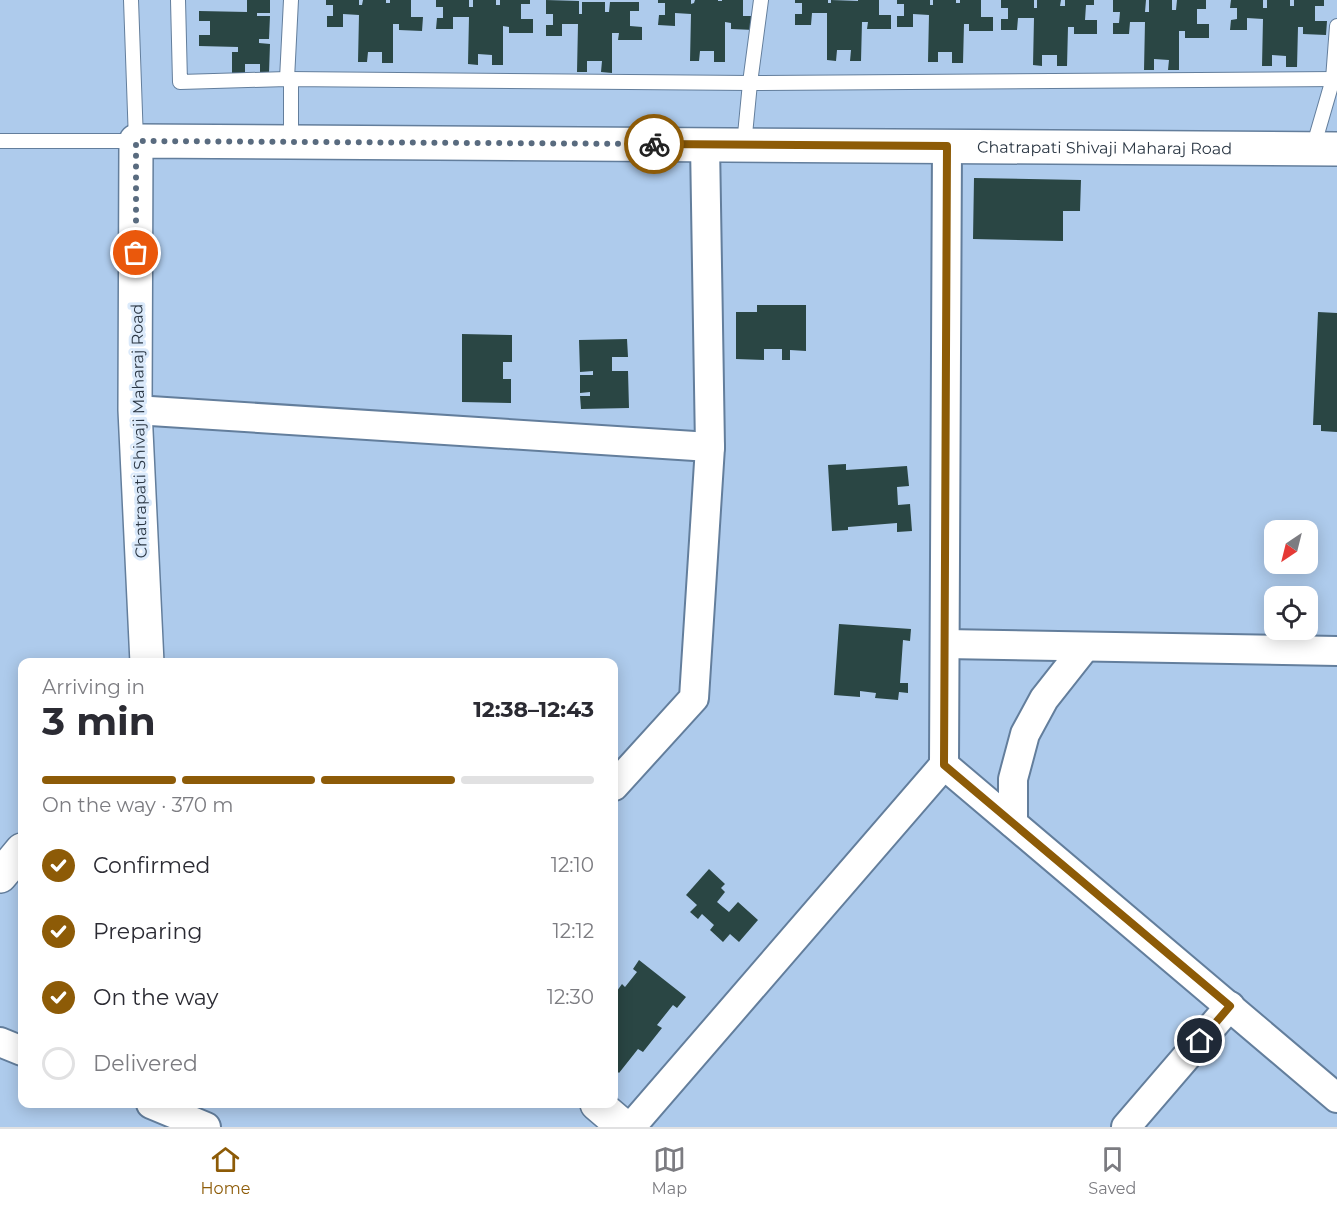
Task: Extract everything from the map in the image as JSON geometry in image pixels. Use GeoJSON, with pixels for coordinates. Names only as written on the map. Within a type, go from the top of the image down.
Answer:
{"type":"FeatureCollection","features":[{"type":"Feature","properties":{"kind":"street","name":"Chatrapati Shivaji Maharaj Road"},"geometry":{"type":"LineString","coordinates":[[147,658],[135,410],[136,141],[1325,149]]}},
{"type":"Feature","properties":{"kind":"street"},"geometry":{"type":"LineString","coordinates":[[618,782],[694,698],[710,447],[705,144]]}},
{"type":"Feature","properties":{"kind":"street"},"geometry":{"type":"LineString","coordinates":[[631,1127],[944,765],[947,146]]}},
{"type":"Feature","properties":{"kind":"street"},"geometry":{"type":"LineString","coordinates":[[135,410],[710,447]]}},
{"type":"Feature","properties":{"kind":"street"},"geometry":{"type":"LineString","coordinates":[[945,644],[1337,651]]}},
{"type":"Feature","properties":{"kind":"street"},"geometry":{"type":"LineString","coordinates":[[1013,823],[1013,779],[1025,734],[1044,699],[1085,647]]}},
{"type":"Feature","properties":{"kind":"street"},"geometry":{"type":"LineString","coordinates":[[944,765],[1337,1098]]}},
{"type":"Feature","properties":{"kind":"street"},"geometry":{"type":"LineString","coordinates":[[0,876],[18,855]]}},
{"type":"Feature","properties":{"kind":"street"},"geometry":{"type":"LineString","coordinates":[[1126,1127],[1230,1006]]}},
{"type":"Feature","properties":{"kind":"street"},"geometry":{"type":"LineString","coordinates":[[0,1042],[18,1049]]}},
{"type":"Feature","properties":{"kind":"street"},"geometry":{"type":"LineString","coordinates":[[161,1108],[206,1127]]}},
{"type":"Feature","properties":{"kind":"street"},"geometry":{"type":"LineString","coordinates":[[602,1108],[624,1127]]}},
{"type":"Feature","properties":{"kind":"lane"},"geometry":{"type":"LineString","coordinates":[[0,141],[136,141],[131,0]]}},
{"type":"Feature","properties":{"kind":"lane"},"geometry":{"type":"LineString","coordinates":[[178,0],[180,82],[287,79],[750,83],[1335,79]]}},
{"type":"Feature","properties":{"kind":"lane"},"geometry":{"type":"LineString","coordinates":[[291,0],[287,79],[291,82],[291,142]]}},
{"type":"Feature","properties":{"kind":"lane"},"geometry":{"type":"LineString","coordinates":[[744,145],[761,0]]}},
{"type":"Feature","properties":{"kind":"lane"},"geometry":{"type":"LineString","coordinates":[[1325,149],[1335,79],[1337,26]]}},
{"type":"Feature","properties":{"kind":"building"},"geometry":{"type":"Polygon","coordinates":[[[247,0],[270,0],[270,13],[257,13],[257,16],[270,16],[269,39],[259,39],[259,43],[270,44],[269,73],[260,73],[260,64],[245,64],[245,76],[232,76],[232,52],[238,52],[238,47],[199,46],[199,35],[210,35],[210,21],[199,21],[199,11],[247,12],[247,0]]]}},
{"type":"Feature","properties":{"kind":"building"},"geometry":{"type":"Polygon","coordinates":[[[326,0],[359,0],[359,5],[362,5],[363,0],[386,0],[386,3],[390,3],[390,0],[411,0],[411,17],[423,17],[422,31],[399,30],[399,24],[393,24],[393,63],[382,63],[382,52],[368,52],[367,62],[358,62],[359,15],[343,14],[343,27],[327,27],[327,16],[333,16],[333,5],[326,5],[326,0]]]}},
{"type":"Feature","properties":{"kind":"building"},"geometry":{"type":"Polygon","coordinates":[[[436,0],[469,0],[469,7],[473,7],[473,0],[496,0],[496,5],[500,5],[500,0],[530,0],[530,4],[521,4],[521,19],[533,19],[533,33],[509,33],[509,27],[503,26],[503,65],[492,65],[492,55],[478,54],[478,65],[468,64],[469,17],[453,17],[453,29],[436,29],[437,18],[443,18],[443,7],[436,7],[436,0]]]}},
{"type":"Feature","properties":{"kind":"building"},"geometry":{"type":"Polygon","coordinates":[[[546,0],[579,1],[579,14],[582,14],[582,2],[605,2],[605,12],[609,12],[610,2],[639,2],[639,11],[630,11],[630,26],[642,27],[642,40],[618,40],[619,33],[612,33],[612,73],[601,72],[602,61],[587,61],[587,72],[577,72],[578,24],[562,24],[562,36],[546,36],[546,25],[553,25],[553,14],[546,14],[546,0]]]}},
{"type":"Feature","properties":{"kind":"building"},"geometry":{"type":"Polygon","coordinates":[[[658,0],[691,0],[691,4],[695,0],[743,0],[743,16],[755,16],[754,30],[731,29],[731,23],[725,22],[725,62],[714,62],[714,51],[700,51],[699,61],[690,61],[691,14],[675,13],[675,26],[658,25],[659,15],[665,15],[665,3],[658,3],[658,0]]]}},
{"type":"Feature","properties":{"kind":"building"},"geometry":{"type":"Polygon","coordinates":[[[795,0],[828,0],[828,3],[831,3],[831,0],[879,0],[879,15],[891,15],[891,29],[867,29],[868,22],[862,22],[861,61],[850,61],[851,50],[837,50],[836,61],[827,60],[827,13],[812,13],[811,25],[795,25],[795,14],[802,14],[802,3],[795,3],[795,0]]]}},
{"type":"Feature","properties":{"kind":"building"},"geometry":{"type":"Polygon","coordinates":[[[897,0],[930,0],[930,5],[933,5],[933,0],[956,0],[956,3],[960,3],[960,0],[981,0],[981,17],[993,17],[993,31],[969,31],[969,24],[964,24],[963,63],[952,63],[952,52],[938,52],[938,62],[928,62],[929,15],[913,14],[913,27],[897,27],[897,16],[904,16],[904,4],[897,4],[897,0]]]}},
{"type":"Feature","properties":{"kind":"building"},"geometry":{"type":"Polygon","coordinates":[[[1001,0],[1034,0],[1034,8],[1037,8],[1037,0],[1061,0],[1060,6],[1065,6],[1065,0],[1094,0],[1094,5],[1086,5],[1085,20],[1097,20],[1097,34],[1074,34],[1074,27],[1068,27],[1067,66],[1057,66],[1057,55],[1042,55],[1042,66],[1033,65],[1034,18],[1018,18],[1017,30],[1001,30],[1001,19],[1008,19],[1008,8],[1001,8],[1001,0]]]}},
{"type":"Feature","properties":{"kind":"building"},"geometry":{"type":"Polygon","coordinates":[[[1113,0],[1146,0],[1145,12],[1149,12],[1149,0],[1172,0],[1172,10],[1176,10],[1177,0],[1206,0],[1206,9],[1197,9],[1197,24],[1209,24],[1209,38],[1185,38],[1185,31],[1179,31],[1179,70],[1168,70],[1169,60],[1154,59],[1154,70],[1144,70],[1145,22],[1130,22],[1129,34],[1113,34],[1113,23],[1119,23],[1120,12],[1113,12],[1113,0]]]}},
{"type":"Feature","properties":{"kind":"building"},"geometry":{"type":"Polygon","coordinates":[[[1231,0],[1263,0],[1263,8],[1267,8],[1267,0],[1290,0],[1290,6],[1294,6],[1294,0],[1324,0],[1324,6],[1315,6],[1315,21],[1327,21],[1326,35],[1303,34],[1303,27],[1298,27],[1297,67],[1286,67],[1286,56],[1272,55],[1272,66],[1262,66],[1263,19],[1247,18],[1247,30],[1230,30],[1231,20],[1237,19],[1237,8],[1230,8],[1231,0]]]}},
{"type":"Feature","properties":{"kind":"building"},"geometry":{"type":"Polygon","coordinates":[[[974,178],[1081,180],[1080,211],[1063,211],[1063,241],[973,239],[974,178]]]}},
{"type":"Feature","properties":{"kind":"building"},"geometry":{"type":"Polygon","coordinates":[[[757,305],[806,305],[806,351],[790,350],[790,360],[782,360],[782,349],[764,349],[764,360],[736,359],[736,312],[757,312],[757,305]]]}},
{"type":"Feature","properties":{"kind":"building"},"geometry":{"type":"Polygon","coordinates":[[[1318,312],[1337,313],[1337,432],[1321,431],[1321,425],[1313,425],[1318,312]]]}},
{"type":"Feature","properties":{"kind":"building"},"geometry":{"type":"Polygon","coordinates":[[[462,334],[512,335],[512,362],[503,362],[503,379],[511,379],[511,403],[462,402],[462,334]]]}},
{"type":"Feature","properties":{"kind":"building"},"geometry":{"type":"Polygon","coordinates":[[[627,339],[628,357],[612,357],[612,371],[628,371],[629,408],[581,409],[580,396],[590,396],[590,392],[580,393],[580,375],[593,375],[593,371],[580,372],[579,340],[627,339]]]}},
{"type":"Feature","properties":{"kind":"building"},"geometry":{"type":"Polygon","coordinates":[[[846,464],[846,470],[907,466],[909,486],[897,487],[898,505],[910,504],[912,531],[897,532],[897,523],[848,527],[848,530],[832,531],[828,465],[846,464]]]}},
{"type":"Feature","properties":{"kind":"building"},"geometry":{"type":"Polygon","coordinates":[[[839,624],[911,629],[910,641],[903,640],[900,683],[908,683],[908,693],[899,692],[898,700],[875,698],[876,693],[860,691],[860,697],[834,695],[839,624]]]}},
{"type":"Feature","properties":{"kind":"building"},"geometry":{"type":"Polygon","coordinates":[[[709,869],[725,884],[721,888],[725,892],[717,902],[729,912],[738,902],[758,920],[739,942],[730,934],[723,942],[710,930],[714,925],[702,914],[698,919],[690,912],[697,905],[686,895],[709,869]]]}},
{"type":"Feature","properties":{"kind":"building"},"geometry":{"type":"Polygon","coordinates":[[[639,960],[686,997],[677,1008],[673,1005],[657,1025],[662,1028],[643,1052],[638,1049],[619,1073],[618,990],[622,984],[625,987],[637,972],[633,969],[639,960]]]}},
{"type":"Feature","properties":{"kind":"way so far"},"geometry":{"type":"LineString","coordinates":[[136,253],[136,141],[654,144]]}},
{"type":"Feature","properties":{"kind":"route"},"geometry":{"type":"LineString","coordinates":[[654,144],[947,146],[944,765],[1230,1006],[1200,1041]]}}]}
